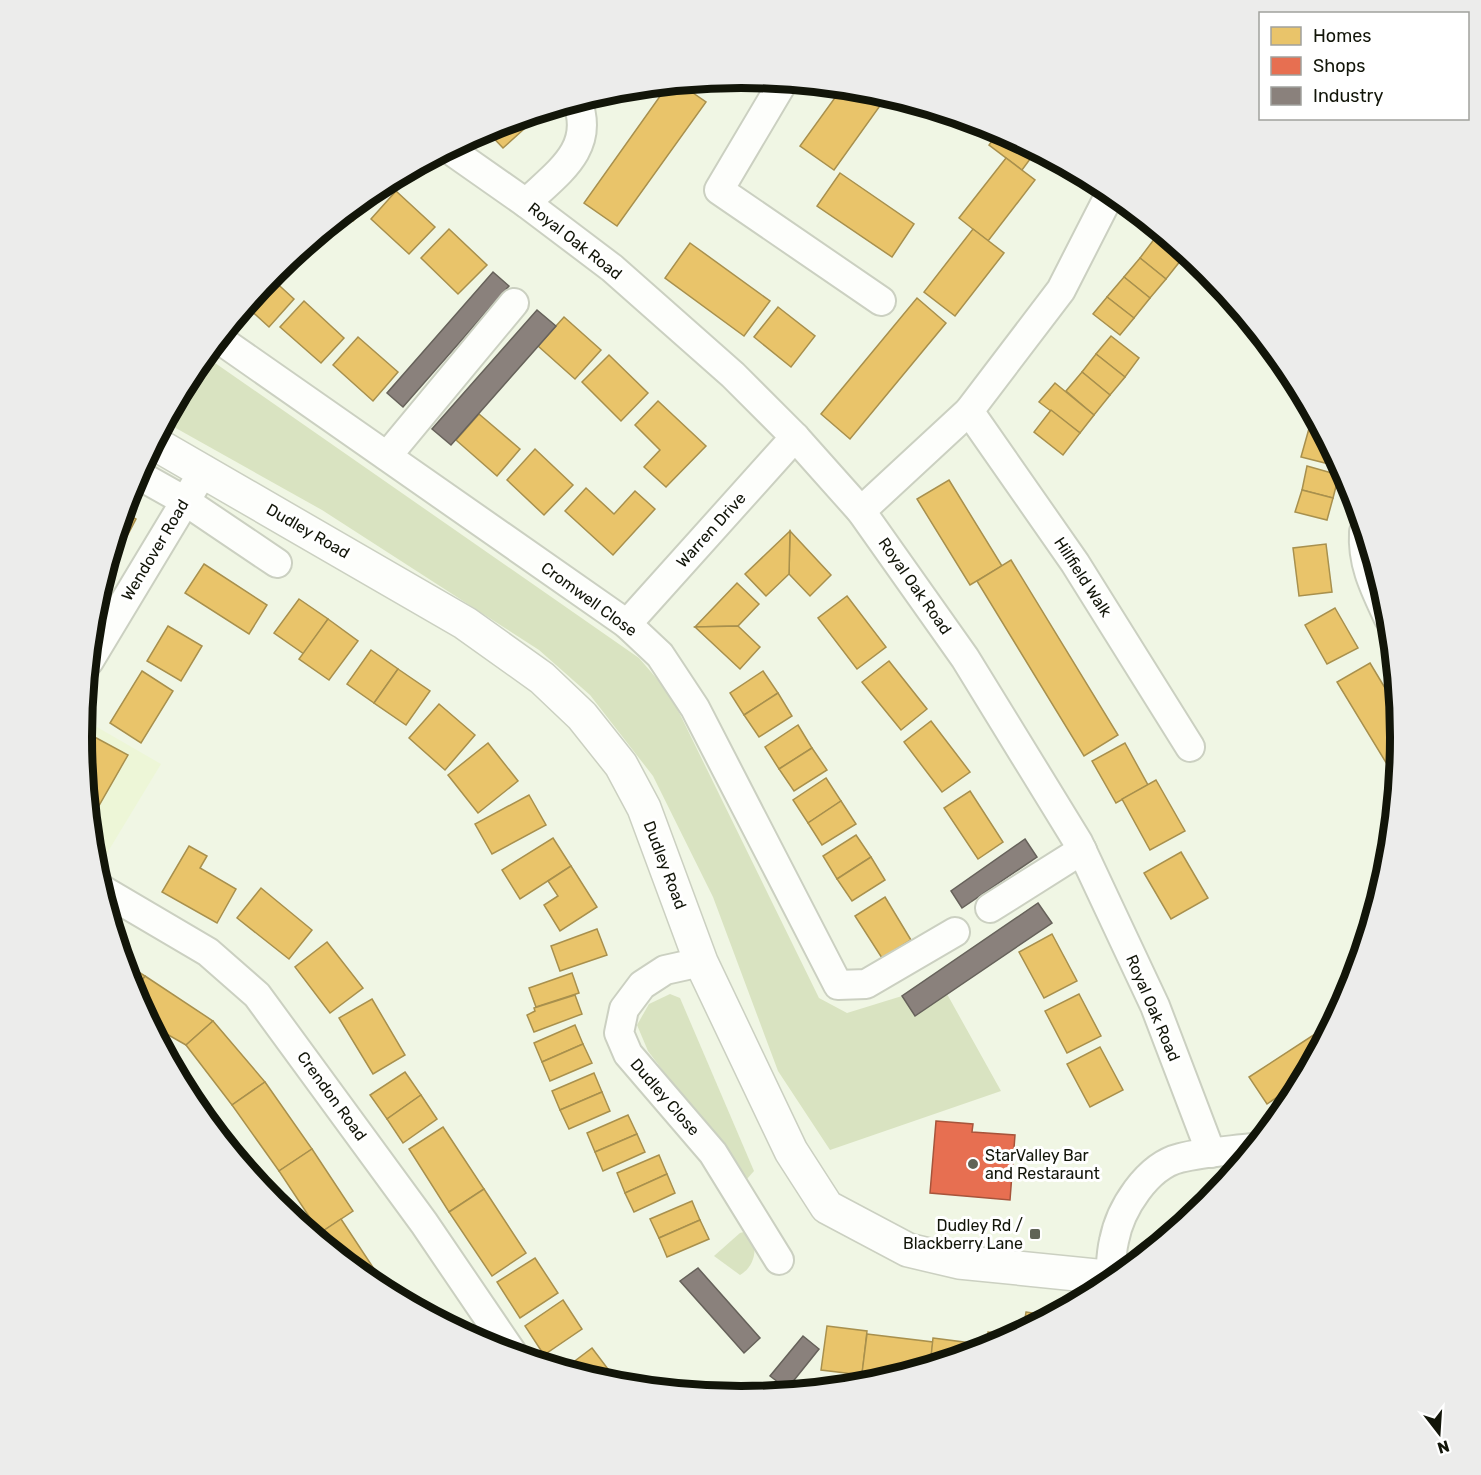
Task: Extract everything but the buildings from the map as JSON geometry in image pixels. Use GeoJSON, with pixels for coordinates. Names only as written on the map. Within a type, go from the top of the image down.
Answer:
{"type":"FeatureCollection","features":[{"type":"Feature","properties":{"kind":"main road","name":"Dudley Road"},"geometry":{"type":"LineString","coordinates":[[160,446],[465,622],[542,678],[582,716],[621,765],[644,808],[701,962],[791,1151],[827,1207],[908,1250],[959,1262],[1052,1274],[1101,1277]]}},
{"type":"Feature","properties":{"kind":"street"},"geometry":{"type":"LineString","coordinates":[[778,90],[719,190],[881,301]]}},
{"type":"Feature","properties":{"kind":"street"},"geometry":{"type":"LineString","coordinates":[[526,202],[571,160],[583,133],[583,115],[581,109]]}},
{"type":"Feature","properties":{"kind":"street","name":"Royal Oak Road"},"geometry":{"type":"LineString","coordinates":[[456,154],[526,202],[612,268],[733,375],[795,437],[861,511],[966,658],[1060,809],[1082,850],[1155,1006],[1211,1153]]}},
{"type":"Feature","properties":{"kind":"street"},"geometry":{"type":"LineString","coordinates":[[861,511],[969,411],[1061,291],[1106,202]]}},
{"type":"Feature","properties":{"kind":"street"},"geometry":{"type":"LineString","coordinates":[[387,456],[514,303]]}},
{"type":"Feature","properties":{"kind":"street","name":"Cromwell Close"},"geometry":{"type":"LineString","coordinates":[[225,343],[627,624],[660,656],[695,708],[838,985],[866,984],[955,932]]}},
{"type":"Feature","properties":{"kind":"street","name":"Hillfield Walk"},"geometry":{"type":"LineString","coordinates":[[969,411],[1075,563],[1190,747]]}},
{"type":"Feature","properties":{"kind":"street","name":"Warren Drive"},"geometry":{"type":"LineString","coordinates":[[627,624],[795,437]]}},
{"type":"Feature","properties":{"kind":"street","name":"Wendover Road"},"geometry":{"type":"LineString","coordinates":[[99,644],[204,470]]}},
{"type":"Feature","properties":{"kind":"street"},"geometry":{"type":"LineString","coordinates":[[145,479],[185,501],[276,563]]}},
{"type":"Feature","properties":{"kind":"street"},"geometry":{"type":"LineString","coordinates":[[990,908],[1082,850]]}},
{"type":"Feature","properties":{"kind":"street","name":"Crendon Road"},"geometry":{"type":"LineString","coordinates":[[112,896],[208,952],[257,995],[418,1214],[505,1342]]}},
{"type":"Feature","properties":{"kind":"street","name":"Dudley Close"},"geometry":{"type":"LineString","coordinates":[[701,962],[666,970],[642,985],[624,1009],[619,1033],[628,1054],[713,1153],[779,1260]]}},
{"type":"Feature","properties":{"kind":"street"},"geometry":{"type":"LineString","coordinates":[[1113,1268],[1114,1239],[1137,1191],[1157,1169],[1178,1158],[1241,1149]]}},
{"type":"Feature","properties":{"kind":"shaded area"},"geometry":{"type":"Polygon","coordinates":[[[212,361],[639,658],[670,694],[819,998],[847,1013],[902,996],[915,1015],[947,994],[1001,1091],[830,1150],[778,1071],[713,897],[653,776],[590,695],[539,650],[322,510],[171,425],[212,361]]]}},
{"type":"Feature","properties":{"kind":"shaded area"},"geometry":{"type":"Polygon","coordinates":[[[92,724],[161,764],[103,859],[93,780],[92,724]]]}},
{"type":"Feature","properties":{"kind":"shaded area"},"geometry":{"type":"Polygon","coordinates":[[[670,994],[680,998],[754,1171],[746,1180],[648,1051],[637,1025],[649,1004],[670,994]]]}},
{"type":"Feature","properties":{"kind":"shaded area"},"geometry":{"type":"Polygon","coordinates":[[[747,1231],[754,1243],[754,1255],[749,1266],[740,1275],[714,1256],[740,1233],[747,1231]]]}},
{"type":"Feature","properties":{"kind":"place","name":"StarValley Bar and Restaraunt"},"geometry":{"type":"Point","coordinates":[973,1164]}},
{"type":"Feature","properties":{"kind":"place","name":"Dudley Rd / Blackberry Lane"},"geometry":{"type":"Point","coordinates":[1035,1234]}}]}
